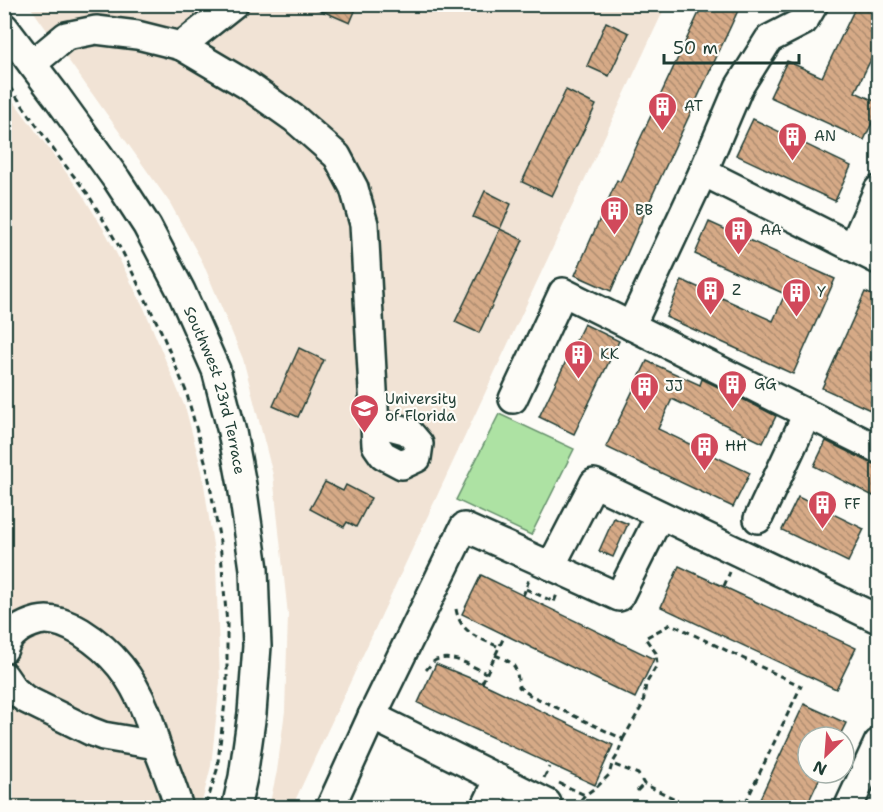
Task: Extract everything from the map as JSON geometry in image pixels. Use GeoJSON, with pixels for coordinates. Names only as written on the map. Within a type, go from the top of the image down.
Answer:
{"type":"FeatureCollection","features":[{"type":"Feature","properties":{"kind":"street"},"geometry":{"type":"LineString","coordinates":[[181,46],[234,4]]}},
{"type":"Feature","properties":{"kind":"street"},"geometry":{"type":"LineString","coordinates":[[631,326],[703,172],[739,87],[769,39],[804,21],[814,4]]}},
{"type":"Feature","properties":{"kind":"street","name":"Southwest 23rd Terrace"},"geometry":{"type":"LineString","coordinates":[[4,27],[117,180],[147,226],[181,291],[216,370],[232,432],[254,569],[257,646],[252,713],[243,777],[236,807]]}},
{"type":"Feature","properties":{"kind":"street"},"geometry":{"type":"LineString","coordinates":[[32,64],[66,36],[96,30],[138,35],[181,46],[248,86],[296,119],[337,156],[354,188],[364,224],[375,422]]}},
{"type":"Feature","properties":{"kind":"street"},"geometry":{"type":"LineString","coordinates":[[703,172],[879,260]]}},
{"type":"Feature","properties":{"kind":"street"},"geometry":{"type":"LineString","coordinates":[[853,247],[879,190]]}},
{"type":"Feature","properties":{"kind":"street"},"geometry":{"type":"LineString","coordinates":[[513,399],[563,292],[879,449]]}},
{"type":"Feature","properties":{"kind":"street"},"geometry":{"type":"LineString","coordinates":[[758,519],[807,414]]}},
{"type":"Feature","properties":{"kind":"street"},"geometry":{"type":"LineString","coordinates":[[541,573],[594,483],[879,619]]}},
{"type":"Feature","properties":{"kind":"street"},"geometry":{"type":"LineString","coordinates":[[330,807],[464,527],[541,573],[619,597],[660,515]]}},
{"type":"Feature","properties":{"kind":"street"},"geometry":{"type":"LineString","coordinates":[[4,649],[14,632],[28,624],[42,620],[58,621],[75,629],[107,651],[123,668],[147,713],[179,807]]}},
{"type":"Feature","properties":{"kind":"street"},"geometry":{"type":"LineString","coordinates":[[4,676],[13,689],[25,699],[90,731],[103,736],[156,745]]}},
{"type":"Feature","properties":{"kind":"street"},"geometry":{"type":"LineString","coordinates":[[372,716],[548,803],[545,807]]}},
{"type":"Feature","properties":{"kind":"street"},"geometry":{"type":"LineString","coordinates":[[848,807],[879,743]]}},
{"type":"Feature","properties":{"kind":"street"},"geometry":{"type":"LineString","coordinates":[[485,807],[499,779]]}},
{"type":"Feature","properties":{"kind":"path"},"geometry":{"type":"LineString","coordinates":[[4,80],[88,194],[118,244],[161,331],[186,391],[207,468],[220,542],[227,624],[226,685],[218,759],[204,807]]}},
{"type":"Feature","properties":{"kind":"path"},"geometry":{"type":"LineString","coordinates":[[523,596],[526,589],[541,573]]}},
{"type":"Feature","properties":{"kind":"path"},"geometry":{"type":"LineString","coordinates":[[526,589],[554,602],[555,599]]}},
{"type":"Feature","properties":{"kind":"path"},"geometry":{"type":"LineString","coordinates":[[456,609],[457,618],[463,627],[499,647]]}},
{"type":"Feature","properties":{"kind":"path"},"geometry":{"type":"LineString","coordinates":[[574,807],[609,775],[623,739],[643,704],[646,684],[657,665],[656,653],[645,638],[671,624],[801,686],[743,807]]}},
{"type":"Feature","properties":{"kind":"path"},"geometry":{"type":"LineString","coordinates":[[482,683],[504,635]]}},
{"type":"Feature","properties":{"kind":"path"},"geometry":{"type":"LineString","coordinates":[[495,655],[512,662],[516,668],[519,687],[530,695],[623,739]]}},
{"type":"Feature","properties":{"kind":"path"},"geometry":{"type":"LineString","coordinates":[[426,670],[435,661],[450,658],[486,673]]}},
{"type":"Feature","properties":{"kind":"path"},"geometry":{"type":"LineString","coordinates":[[612,764],[638,774],[644,784],[694,807]]}},
{"type":"Feature","properties":{"kind":"path"},"geometry":{"type":"LineString","coordinates":[[637,791],[644,784]]}},
{"type":"Feature","properties":{"kind":"shaded area","name":"University of Florida"},"geometry":{"type":"Polygon","coordinates":[[[29,5],[666,5],[292,807],[269,807],[277,771],[285,711],[288,615],[273,475],[243,359],[203,263],[170,203],[29,5]]]}},
{"type":"Feature","properties":{"kind":"shaded area"},"geometry":{"type":"Polygon","coordinates":[[[4,88],[82,194],[107,235],[144,308],[186,410],[202,471],[216,565],[220,682],[211,766],[203,798],[198,807],[5,807],[4,88]]]}},
{"type":"Feature","properties":{"kind":"green space"},"geometry":{"type":"Polygon","coordinates":[[[499,414],[574,449],[531,535],[456,500],[499,414]]]}},
{"type":"Feature","properties":{"kind":"building"},"geometry":{"type":"Polygon","coordinates":[[[306,4],[358,4],[350,23],[306,4]]]}},
{"type":"Feature","properties":{"kind":"building"},"geometry":{"type":"Polygon","coordinates":[[[703,4],[741,4],[652,196],[611,291],[575,275],[617,180],[620,182],[703,4]]]}},
{"type":"Feature","properties":{"kind":"building"},"geometry":{"type":"Polygon","coordinates":[[[857,4],[879,4],[879,43],[855,92],[879,103],[879,108],[864,140],[770,97],[787,61],[822,77],[857,4]]]}},
{"type":"Feature","properties":{"kind":"building"},"geometry":{"type":"Polygon","coordinates":[[[606,22],[629,33],[609,76],[587,66],[606,22]]]}},
{"type":"Feature","properties":{"kind":"building"},"geometry":{"type":"Polygon","coordinates":[[[566,90],[596,105],[552,196],[522,182],[566,90]]]}},
{"type":"Feature","properties":{"kind":"building","name":"AN"},"geometry":{"type":"Polygon","coordinates":[[[753,119],[851,166],[835,201],[736,155],[753,119]]]}},
{"type":"Feature","properties":{"kind":"building"},"geometry":{"type":"Polygon","coordinates":[[[485,191],[511,204],[500,229],[473,217],[485,191]]]}},
{"type":"Feature","properties":{"kind":"building"},"geometry":{"type":"Polygon","coordinates":[[[709,222],[835,279],[793,374],[666,317],[682,280],[773,321],[785,294],[695,254],[709,222]]]}},
{"type":"Feature","properties":{"kind":"building"},"geometry":{"type":"Polygon","coordinates":[[[500,229],[523,240],[479,333],[455,322],[500,229]]]}},
{"type":"Feature","properties":{"kind":"building"},"geometry":{"type":"Polygon","coordinates":[[[865,292],[879,298],[879,414],[822,388],[865,292]]]}},
{"type":"Feature","properties":{"kind":"building","name":"KK"},"geometry":{"type":"Polygon","coordinates":[[[584,324],[619,341],[574,434],[539,417],[584,324]]]}},
{"type":"Feature","properties":{"kind":"building"},"geometry":{"type":"Polygon","coordinates":[[[299,348],[324,360],[298,417],[273,406],[299,348]]]}},
{"type":"Feature","properties":{"kind":"building"},"geometry":{"type":"Polygon","coordinates":[[[647,361],[700,385],[702,379],[776,416],[763,443],[672,399],[658,429],[750,473],[733,507],[606,447],[647,361]]]}},
{"type":"Feature","properties":{"kind":"building"},"geometry":{"type":"Polygon","coordinates":[[[826,441],[879,465],[879,499],[814,466],[826,441]]]}},
{"type":"Feature","properties":{"kind":"building"},"geometry":{"type":"Polygon","coordinates":[[[325,482],[343,491],[346,485],[371,498],[356,527],[347,522],[344,527],[310,509],[325,482]]]}},
{"type":"Feature","properties":{"kind":"building","name":"FF"},"geometry":{"type":"Polygon","coordinates":[[[798,497],[864,529],[848,562],[782,530],[798,497]]]}},
{"type":"Feature","properties":{"kind":"building"},"geometry":{"type":"Polygon","coordinates":[[[614,518],[628,524],[613,557],[599,551],[614,518]]]}},
{"type":"Feature","properties":{"kind":"building"},"geometry":{"type":"Polygon","coordinates":[[[679,566],[856,648],[836,689],[661,607],[679,566]]]}},
{"type":"Feature","properties":{"kind":"building"},"geometry":{"type":"Polygon","coordinates":[[[481,575],[654,659],[635,698],[462,614],[481,575]]]}},
{"type":"Feature","properties":{"kind":"building"},"geometry":{"type":"Polygon","coordinates":[[[436,664],[482,683],[613,745],[595,785],[418,703],[436,664]]]}},
{"type":"Feature","properties":{"kind":"building"},"geometry":{"type":"Polygon","coordinates":[[[804,704],[846,723],[845,725],[796,725],[796,785],[816,785],[806,807],[756,807],[804,704]]]}},
{"type":"Feature","properties":{"kind":"place","name":"AT"},"geometry":{"type":"Point","coordinates":[663,132]}},
{"type":"Feature","properties":{"kind":"place","name":"AN"},"geometry":{"type":"Point","coordinates":[793,162]}},
{"type":"Feature","properties":{"kind":"place","name":"BB"},"geometry":{"type":"Point","coordinates":[614,236]}},
{"type":"Feature","properties":{"kind":"place","name":"AA"},"geometry":{"type":"Point","coordinates":[739,256]}},
{"type":"Feature","properties":{"kind":"place","name":"Z"},"geometry":{"type":"Point","coordinates":[711,316]}},
{"type":"Feature","properties":{"kind":"place","name":"Y"},"geometry":{"type":"Point","coordinates":[796,318]}},
{"type":"Feature","properties":{"kind":"place","name":"KK"},"geometry":{"type":"Point","coordinates":[579,380]}},
{"type":"Feature","properties":{"kind":"place","name":"GG"},"geometry":{"type":"Point","coordinates":[733,410]}},
{"type":"Feature","properties":{"kind":"place","name":"JJ"},"geometry":{"type":"Point","coordinates":[644,412]}},
{"type":"Feature","properties":{"kind":"place","name":"University of Florida"},"geometry":{"type":"Point","coordinates":[364,434]}},
{"type":"Feature","properties":{"kind":"place","name":"HH"},"geometry":{"type":"Point","coordinates":[704,472]}},
{"type":"Feature","properties":{"kind":"place","name":"FF"},"geometry":{"type":"Point","coordinates":[823,530]}}]}
